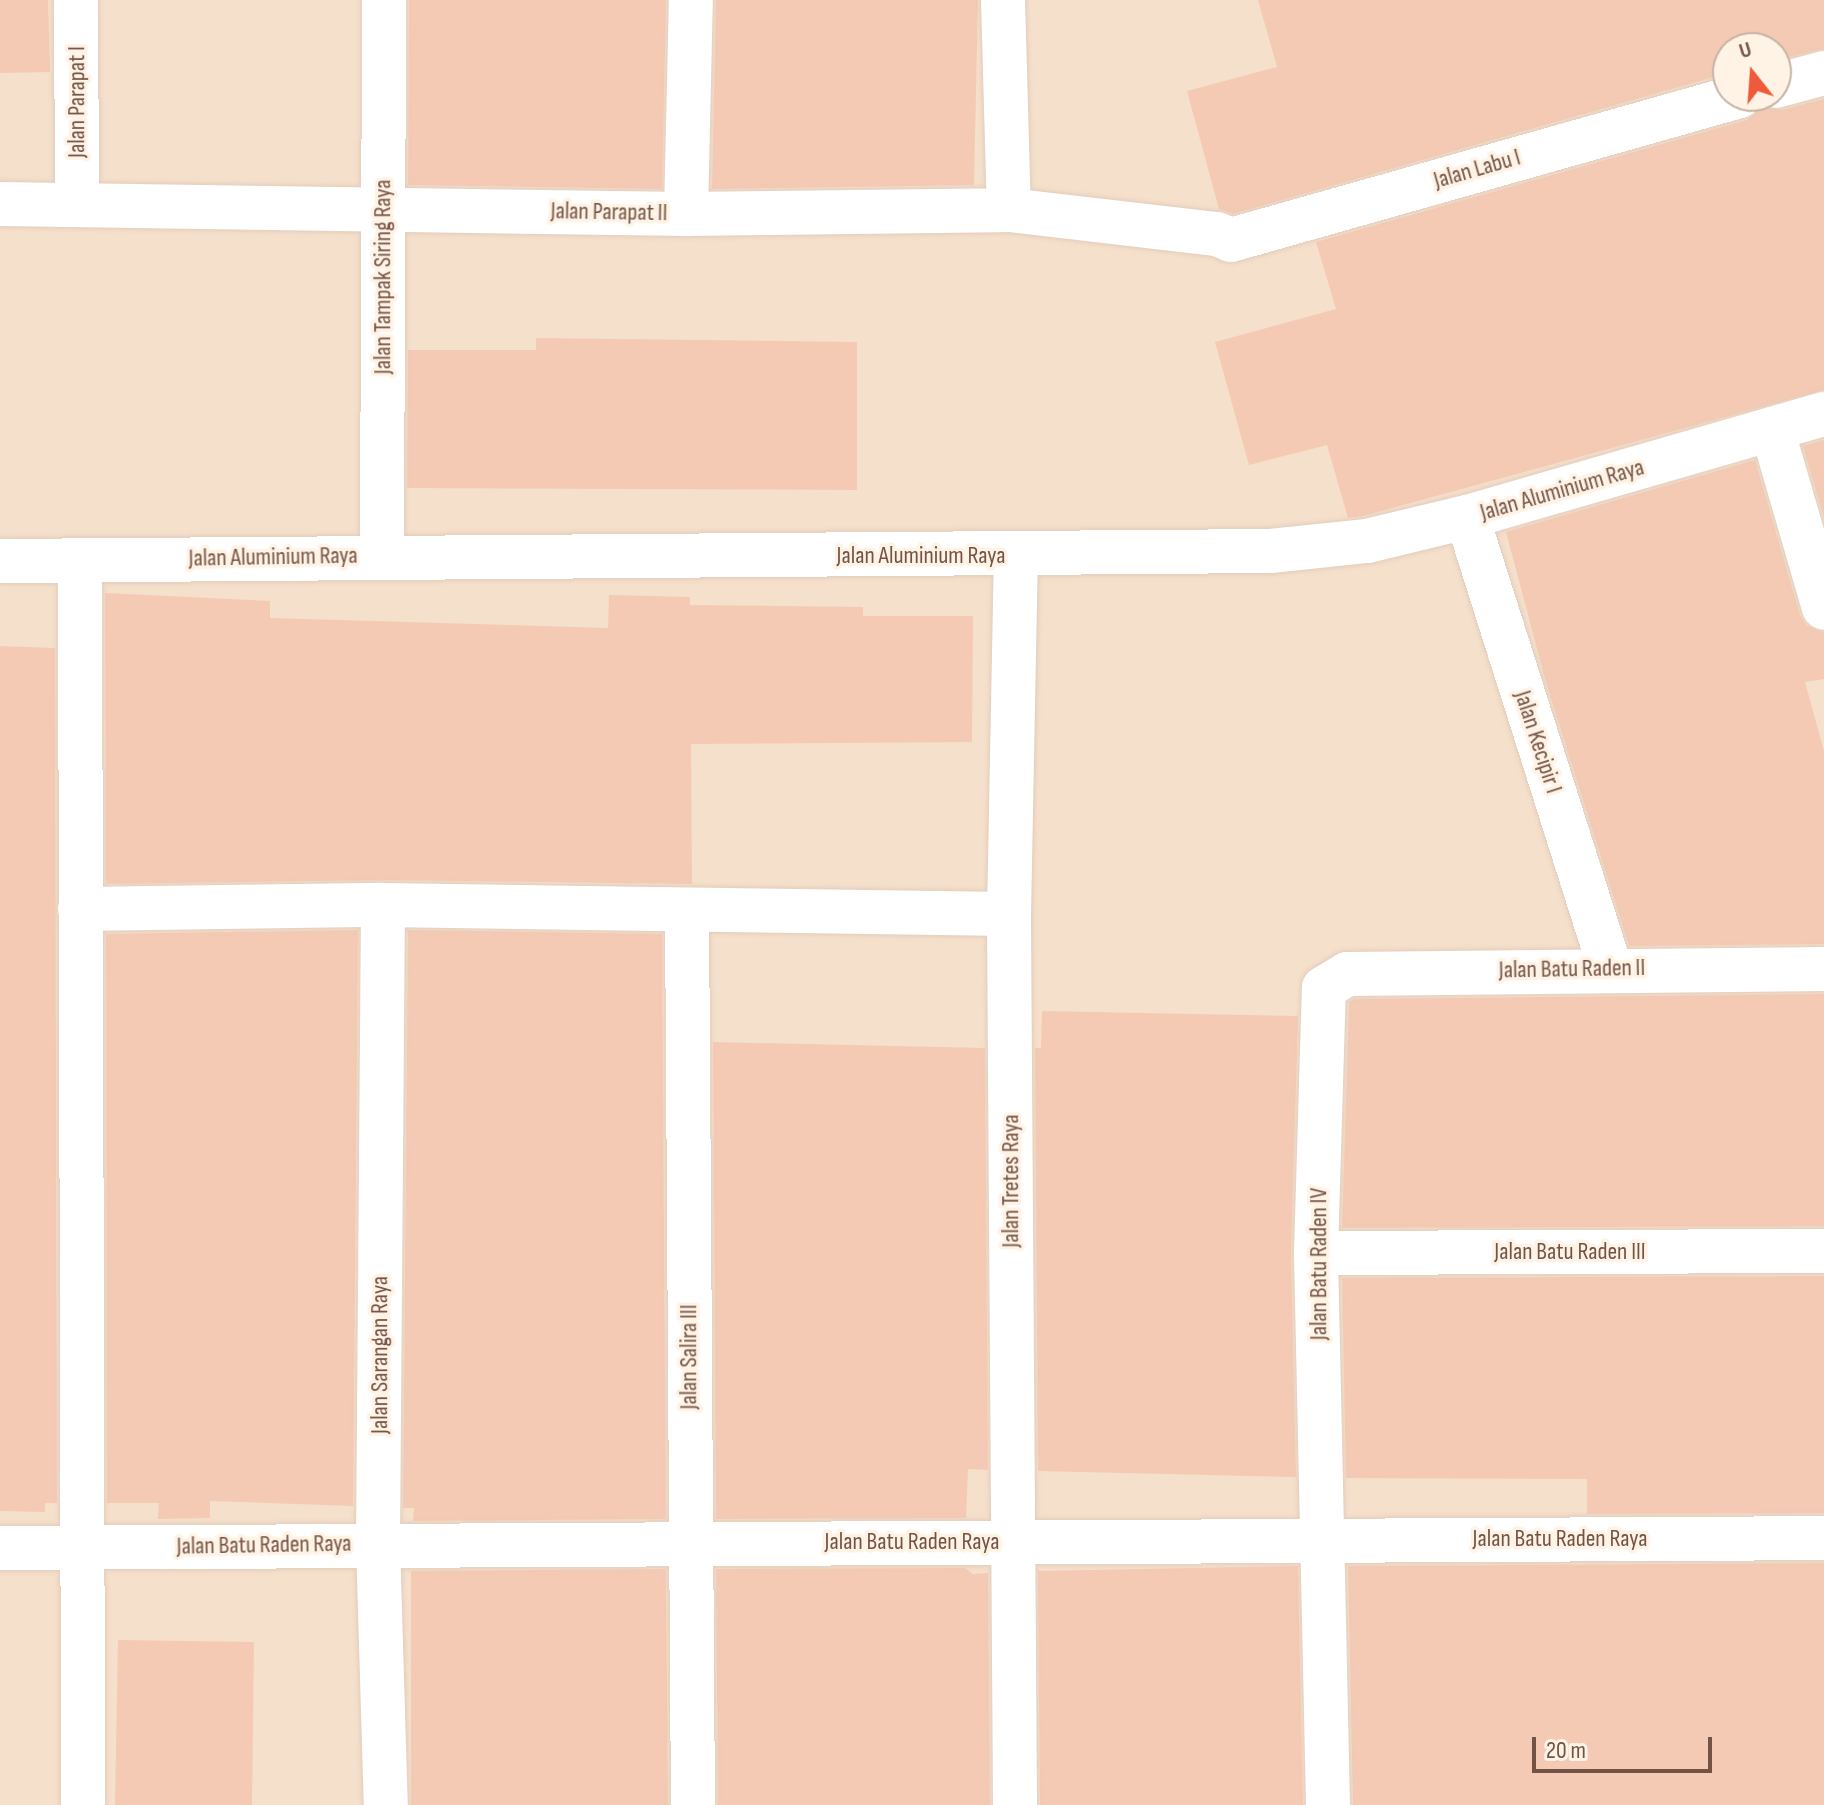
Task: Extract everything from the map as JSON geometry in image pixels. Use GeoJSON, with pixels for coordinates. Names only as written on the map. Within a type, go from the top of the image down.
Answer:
{"type":"FeatureCollection","features":[{"type":"Feature","properties":{"kind":"street","name":"Jalan Parapat I"},"geometry":{"type":"LineString","coordinates":[[76,0],[77,204]]}},
{"type":"Feature","properties":{"kind":"street","name":"Jalan Tampak Siring Raya"},"geometry":{"type":"LineString","coordinates":[[382,555],[384,0]]}},
{"type":"Feature","properties":{"kind":"street"},"geometry":{"type":"LineString","coordinates":[[686,214],[691,0]]}},
{"type":"Feature","properties":{"kind":"street"},"geometry":{"type":"LineString","coordinates":[[1003,0],[1009,210]]}},
{"type":"Feature","properties":{"kind":"street"},"geometry":{"type":"LineString","coordinates":[[1792,82],[1824,73]]}},
{"type":"Feature","properties":{"kind":"street","name":"Jalan Labu I"},"geometry":{"type":"LineString","coordinates":[[1217,234],[1231,240],[1712,104]]}},
{"type":"Feature","properties":{"kind":"street","name":"Jalan Parapat II"},"geometry":{"type":"LineString","coordinates":[[0,204],[383,206],[686,214],[1009,210],[1217,234]]}},
{"type":"Feature","properties":{"kind":"street","name":"Jalan Aluminium Raya"},"geometry":{"type":"LineString","coordinates":[[0,561],[382,555],[1016,556],[1270,551],[1367,541],[1467,517],[1824,414]]}},
{"type":"Feature","properties":{"kind":"street"},"geometry":{"type":"LineString","coordinates":[[1772,429],[1824,608]]}},
{"type":"Feature","properties":{"kind":"street","name":"Jalan Kecipir I"},"geometry":{"type":"LineString","coordinates":[[1467,517],[1610,968]]}},
{"type":"Feature","properties":{"kind":"street","name":"Jalan Tretes Raya"},"geometry":{"type":"LineString","coordinates":[[1015,1805],[1009,914],[1016,556]]}},
{"type":"Feature","properties":{"kind":"street"},"geometry":{"type":"LineString","coordinates":[[80,561],[83,1805]]}},
{"type":"Feature","properties":{"kind":"street"},"geometry":{"type":"LineString","coordinates":[[80,909],[383,905],[1009,914]]}},
{"type":"Feature","properties":{"kind":"street","name":"Jalan Sarangan Raya"},"geometry":{"type":"LineString","coordinates":[[383,905],[378,1543],[386,1805]]}},
{"type":"Feature","properties":{"kind":"street","name":"Jalan Salira III"},"geometry":{"type":"LineString","coordinates":[[687,910],[693,1805]]}},
{"type":"Feature","properties":{"kind":"street","name":"Jalan Batu Raden II"},"geometry":{"type":"LineString","coordinates":[[1324,988],[1347,974],[1610,968],[1824,969]]}},
{"type":"Feature","properties":{"kind":"street","name":"Jalan Batu Raden IV"},"geometry":{"type":"LineString","coordinates":[[1324,988],[1316,1253],[1325,1540],[1328,1805]]}},
{"type":"Feature","properties":{"kind":"street","name":"Jalan Batu Raden III"},"geometry":{"type":"LineString","coordinates":[[1316,1253],[1824,1251]]}},
{"type":"Feature","properties":{"kind":"street","name":"Jalan Batu Raden Raya"},"geometry":{"type":"LineString","coordinates":[[0,1548],[378,1543],[1824,1538]]}},
{"type":"Feature","properties":{"kind":"shaded area"},"geometry":{"type":"Polygon","coordinates":[[[0,0],[1824,0],[1824,1805],[0,1805],[0,0]]]}},
{"type":"Feature","properties":{"kind":"building"},"geometry":{"type":"Polygon","coordinates":[[[0,0],[48,0],[50,72],[0,73],[0,0]]]}},
{"type":"Feature","properties":{"kind":"building"},"geometry":{"type":"Polygon","coordinates":[[[409,0],[666,0],[662,189],[408,185],[409,0]]]}},
{"type":"Feature","properties":{"kind":"building"},"geometry":{"type":"Polygon","coordinates":[[[716,0],[978,0],[974,185],[712,189],[716,0]]]}},
{"type":"Feature","properties":{"kind":"building"},"geometry":{"type":"Polygon","coordinates":[[[1258,0],[1824,0],[1824,49],[1792,56],[1792,32],[1712,32],[1712,78],[1233,214],[1219,209],[1187,91],[1277,67],[1258,0]]]}},
{"type":"Feature","properties":{"kind":"building"},"geometry":{"type":"Polygon","coordinates":[[[1824,99],[1824,390],[1348,518],[1327,445],[1249,465],[1215,342],[1336,309],[1316,242],[1747,120],[1756,112],[1792,112],[1792,107],[1824,99]]]}},
{"type":"Feature","properties":{"kind":"building"},"geometry":{"type":"Polygon","coordinates":[[[536,338],[857,342],[857,490],[407,488],[408,350],[536,350],[536,338]]]}},
{"type":"Feature","properties":{"kind":"building"},"geometry":{"type":"Polygon","coordinates":[[[1824,440],[1824,518],[1803,446],[1824,440]]]}},
{"type":"Feature","properties":{"kind":"building"},"geometry":{"type":"Polygon","coordinates":[[[1755,460],[1800,615],[1807,626],[1824,632],[1824,679],[1805,682],[1824,751],[1824,944],[1629,946],[1545,679],[1506,532],[1755,460]]]}},
{"type":"Feature","properties":{"kind":"building"},"geometry":{"type":"Polygon","coordinates":[[[105,593],[270,601],[270,618],[608,628],[609,595],[690,597],[690,605],[863,607],[863,616],[973,616],[972,742],[691,744],[692,884],[383,880],[106,884],[105,593]]]}},
{"type":"Feature","properties":{"kind":"building"},"geometry":{"type":"Polygon","coordinates":[[[0,646],[55,648],[57,1503],[45,1503],[45,1512],[0,1511],[0,646]]]}},
{"type":"Feature","properties":{"kind":"building"},"geometry":{"type":"Polygon","coordinates":[[[358,930],[353,1506],[210,1501],[210,1518],[158,1519],[159,1503],[107,1503],[106,934],[358,930]]]}},
{"type":"Feature","properties":{"kind":"building"},"geometry":{"type":"Polygon","coordinates":[[[408,930],[662,934],[666,1519],[413,1521],[414,1508],[403,1508],[408,930]]]}},
{"type":"Feature","properties":{"kind":"building"},"geometry":{"type":"Polygon","coordinates":[[[1824,994],[1824,1226],[1342,1228],[1349,1002],[1354,999],[1824,994]]]}},
{"type":"Feature","properties":{"kind":"building"},"geometry":{"type":"Polygon","coordinates":[[[1042,1011],[1298,1016],[1291,1253],[1296,1477],[1038,1471],[1035,1048],[1041,1048],[1042,1011]]]}},
{"type":"Feature","properties":{"kind":"building"},"geometry":{"type":"Polygon","coordinates":[[[713,1042],[985,1048],[988,1470],[968,1469],[966,1518],[716,1519],[713,1042]]]}},
{"type":"Feature","properties":{"kind":"building"},"geometry":{"type":"Polygon","coordinates":[[[1824,1276],[1824,1513],[1587,1514],[1587,1479],[1346,1478],[1342,1278],[1824,1276]]]}},
{"type":"Feature","properties":{"kind":"building"},"geometry":{"type":"Polygon","coordinates":[[[1824,1563],[1824,1805],[1353,1805],[1348,1566],[1824,1563]]]}},
{"type":"Feature","properties":{"kind":"building"},"geometry":{"type":"Polygon","coordinates":[[[1298,1566],[1303,1805],[1040,1805],[1038,1571],[1298,1566]]]}},
{"type":"Feature","properties":{"kind":"building"},"geometry":{"type":"Polygon","coordinates":[[[965,1568],[973,1574],[988,1573],[990,1805],[718,1805],[716,1569],[965,1568]]]}},
{"type":"Feature","properties":{"kind":"building"},"geometry":{"type":"Polygon","coordinates":[[[666,1569],[668,1805],[411,1805],[411,1571],[666,1569]]]}},
{"type":"Feature","properties":{"kind":"building"},"geometry":{"type":"Polygon","coordinates":[[[118,1640],[254,1642],[252,1805],[115,1805],[118,1640]]]}}]}
